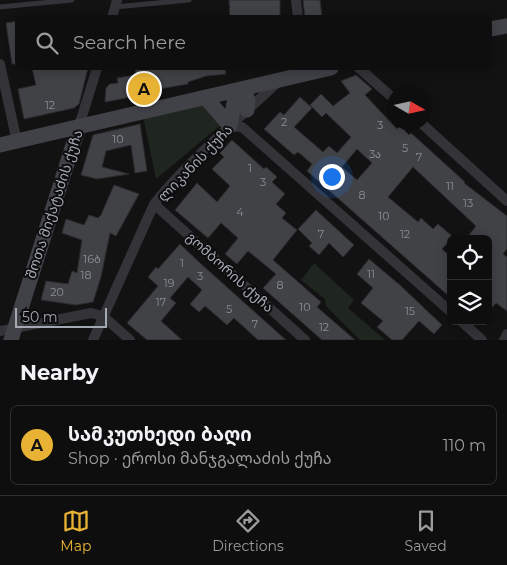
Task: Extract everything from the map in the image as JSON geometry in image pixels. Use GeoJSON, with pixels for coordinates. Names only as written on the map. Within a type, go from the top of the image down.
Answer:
{"type":"FeatureCollection","features":[{"type":"Feature","properties":{"kind":"street"},"geometry":{"type":"LineString","coordinates":[[296,0],[298,15]]}},
{"type":"Feature","properties":{"kind":"street"},"geometry":{"type":"LineString","coordinates":[[492,29],[507,26]]}},
{"type":"Feature","properties":{"kind":"street"},"geometry":{"type":"LineString","coordinates":[[0,64],[17,142]]}},
{"type":"Feature","properties":{"kind":"street","name":"შოთა მიქატაძის ქუჩა"},"geometry":{"type":"LineString","coordinates":[[9,332],[96,70]]}},
{"type":"Feature","properties":{"kind":"street"},"geometry":{"type":"LineString","coordinates":[[361,70],[387,93]]}},
{"type":"Feature","properties":{"kind":"street"},"geometry":{"type":"LineString","coordinates":[[0,145],[278,82],[304,71]]}},
{"type":"Feature","properties":{"kind":"street","name":"ლიკანის ქუჩა"},"geometry":{"type":"LineString","coordinates":[[93,340],[154,204],[170,185],[278,82]]}},
{"type":"Feature","properties":{"kind":"street"},"geometry":{"type":"LineString","coordinates":[[240,90],[248,100],[247,110]]}},
{"type":"Feature","properties":{"kind":"street"},"geometry":{"type":"LineString","coordinates":[[230,126],[240,90]]}},
{"type":"Feature","properties":{"kind":"street"},"geometry":{"type":"LineString","coordinates":[[206,98],[230,126],[242,127],[447,308]]}},
{"type":"Feature","properties":{"kind":"street"},"geometry":{"type":"LineString","coordinates":[[429,130],[507,201]]}},
{"type":"Feature","properties":{"kind":"street","name":"გომბორის ქუჩა"},"geometry":{"type":"LineString","coordinates":[[154,204],[305,340]]}},
{"type":"Feature","properties":{"kind":"street"},"geometry":{"type":"LineString","coordinates":[[9,332],[84,313],[103,316],[130,340]]}},
{"type":"Feature","properties":{"kind":"street"},"geometry":{"type":"LineString","coordinates":[[465,325],[482,340]]}},
{"type":"Feature","properties":{"kind":"street"},"geometry":{"type":"LineString","coordinates":[[504,340],[507,334]]}},
{"type":"Feature","properties":{"kind":"lane"},"geometry":{"type":"LineString","coordinates":[[0,7],[72,0]]}},
{"type":"Feature","properties":{"kind":"lane"},"geometry":{"type":"LineString","coordinates":[[115,8],[190,0]]}},
{"type":"Feature","properties":{"kind":"shaded area"},"geometry":{"type":"Polygon","coordinates":[[[203,103],[222,124],[156,179],[143,116],[203,103]]]}},
{"type":"Feature","properties":{"kind":"shaded area"},"geometry":{"type":"Polygon","coordinates":[[[314,263],[354,300],[348,308],[385,340],[360,340],[326,306],[325,299],[301,280],[314,263]]]}},
{"type":"Feature","properties":{"kind":"building"},"geometry":{"type":"Polygon","coordinates":[[[229,0],[280,0],[280,15],[230,15],[229,0]]]}},
{"type":"Feature","properties":{"kind":"building"},"geometry":{"type":"Polygon","coordinates":[[[303,0],[320,0],[322,15],[305,15],[303,0]]]}},
{"type":"Feature","properties":{"kind":"building"},"geometry":{"type":"Polygon","coordinates":[[[15,22],[15,64],[12,64],[6,23],[15,22]]]}},
{"type":"Feature","properties":{"kind":"building"},"geometry":{"type":"Polygon","coordinates":[[[32,70],[88,70],[79,104],[74,108],[24,119],[18,89],[36,85],[32,70]]]}},
{"type":"Feature","properties":{"kind":"building"},"geometry":{"type":"Polygon","coordinates":[[[135,70],[225,70],[226,74],[206,76],[188,82],[188,84],[153,90],[153,93],[105,102],[106,88],[110,84],[118,83],[117,78],[136,75],[135,70]]]}},
{"type":"Feature","properties":{"kind":"building"},"geometry":{"type":"Polygon","coordinates":[[[356,75],[372,89],[365,95],[387,118],[387,130],[404,130],[409,135],[411,133],[464,183],[507,216],[507,249],[503,254],[507,257],[507,311],[496,303],[492,308],[492,235],[469,235],[476,226],[413,167],[388,197],[418,222],[421,218],[433,229],[438,224],[451,235],[447,235],[447,244],[442,249],[447,253],[447,294],[307,171],[312,164],[298,152],[294,155],[264,129],[280,112],[284,115],[300,97],[312,108],[294,127],[323,152],[329,146],[337,153],[351,137],[326,113],[322,117],[310,105],[321,94],[333,106],[350,93],[341,81],[356,75]],[[357,149],[342,167],[357,180],[372,163],[357,149]]]}},
{"type":"Feature","properties":{"kind":"building"},"geometry":{"type":"Polygon","coordinates":[[[140,124],[147,171],[135,173],[131,145],[106,151],[102,167],[129,174],[97,179],[81,175],[93,135],[140,124]]]}},
{"type":"Feature","properties":{"kind":"building"},"geometry":{"type":"Polygon","coordinates":[[[232,140],[264,169],[266,167],[277,177],[272,182],[285,194],[276,204],[286,213],[282,218],[297,230],[273,260],[321,302],[317,307],[355,340],[322,340],[263,288],[276,274],[248,251],[237,264],[225,254],[238,238],[221,223],[208,238],[175,210],[197,183],[217,202],[230,186],[212,169],[224,157],[220,153],[232,140]]]}},
{"type":"Feature","properties":{"kind":"building"},"geometry":{"type":"Polygon","coordinates":[[[114,185],[139,194],[116,236],[110,233],[101,277],[93,302],[76,305],[41,300],[46,281],[68,284],[72,271],[77,273],[82,240],[62,233],[66,219],[84,225],[89,215],[98,218],[114,185]]]}},
{"type":"Feature","properties":{"kind":"building"},"geometry":{"type":"Polygon","coordinates":[[[316,210],[354,245],[343,257],[329,243],[319,255],[309,246],[312,243],[298,229],[316,210]]]}},
{"type":"Feature","properties":{"kind":"building"},"geometry":{"type":"Polygon","coordinates":[[[180,244],[286,340],[258,340],[234,318],[227,325],[205,306],[199,312],[190,304],[202,290],[188,277],[170,298],[176,303],[161,321],[182,340],[147,340],[127,323],[158,286],[148,277],[156,267],[158,269],[180,244]]]}},
{"type":"Feature","properties":{"kind":"building"},"geometry":{"type":"Polygon","coordinates":[[[369,259],[442,325],[434,334],[419,321],[402,340],[392,340],[377,327],[383,321],[361,303],[373,288],[357,274],[369,259]]]}},
{"type":"Feature","properties":{"kind":"place","name":"სამკუთხედი ბაღი"},"geometry":{"type":"Point","coordinates":[144,89]}}]}
